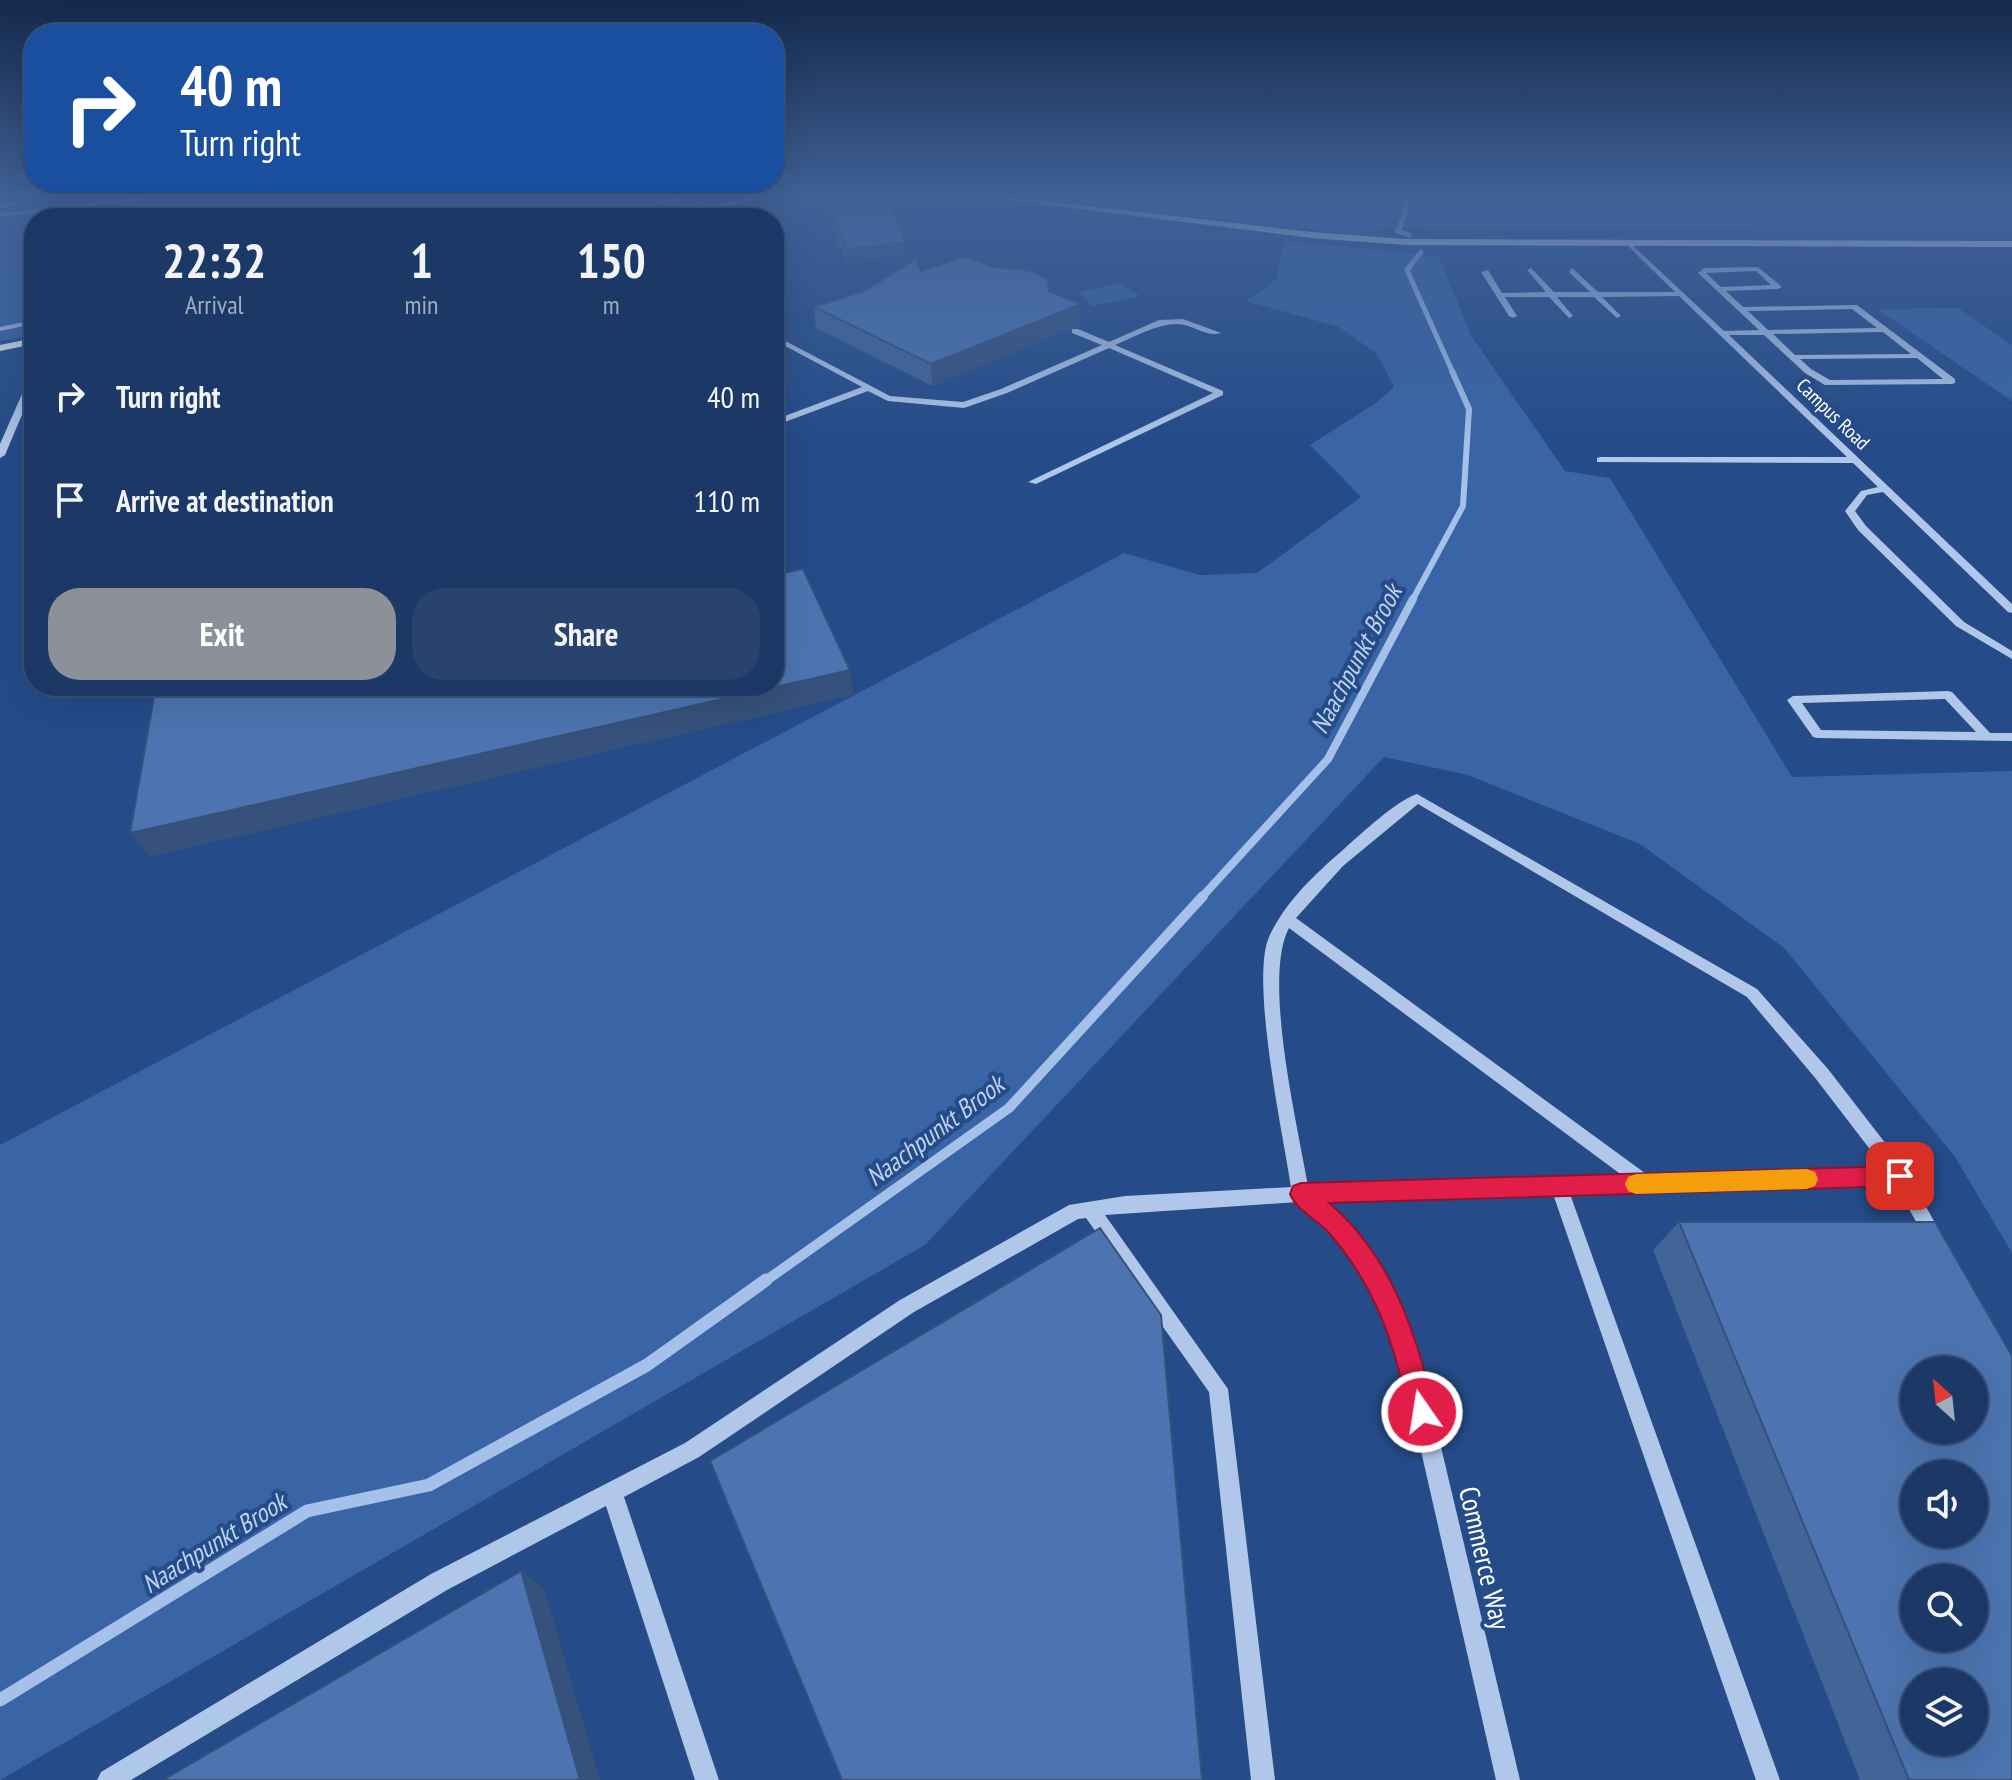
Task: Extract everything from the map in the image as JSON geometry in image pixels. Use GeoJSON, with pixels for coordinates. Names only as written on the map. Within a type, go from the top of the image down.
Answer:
{"type":"FeatureCollection","features":[{"type":"Feature","properties":{"kind":"main road"},"geometry":{"type":"LineString","coordinates":[[0,348],[24,343]]}},
{"type":"Feature","properties":{"kind":"street"},"geometry":{"type":"LineString","coordinates":[[1490,279],[1513,316]]}},
{"type":"Feature","properties":{"kind":"street"},"geometry":{"type":"LineString","coordinates":[[1539,279],[1569,316]]}},
{"type":"Feature","properties":{"kind":"street"},"geometry":{"type":"LineString","coordinates":[[1581,279],[1617,316]]}},
{"type":"Feature","properties":{"kind":"street","name":"Campus Road"},"geometry":{"type":"LineString","coordinates":[[1665,279],[2012,610]]}},
{"type":"Feature","properties":{"kind":"street"},"geometry":{"type":"LineString","coordinates":[[1710,279],[1792,357],[1828,383],[1952,381],[1854,307],[1742,309]]}},
{"type":"Feature","properties":{"kind":"street"},"geometry":{"type":"LineString","coordinates":[[1722,289],[1778,287],[1769,279]]}},
{"type":"Feature","properties":{"kind":"street"},"geometry":{"type":"LineString","coordinates":[[1502,295],[1681,294]]}},
{"type":"Feature","properties":{"kind":"street"},"geometry":{"type":"LineString","coordinates":[[784,342],[888,398],[964,405],[1004,391],[1162,322],[1183,321],[1217,333]]}},
{"type":"Feature","properties":{"kind":"street"},"geometry":{"type":"LineString","coordinates":[[0,329],[24,324]]}},
{"type":"Feature","properties":{"kind":"street"},"geometry":{"type":"LineString","coordinates":[[1722,333],[1887,330]]}},
{"type":"Feature","properties":{"kind":"street"},"geometry":{"type":"LineString","coordinates":[[1033,482],[1220,393],[1075,331]]}},
{"type":"Feature","properties":{"kind":"street"},"geometry":{"type":"LineString","coordinates":[[1792,357],[1919,356]]}},
{"type":"Feature","properties":{"kind":"street"},"geometry":{"type":"LineString","coordinates":[[784,419],[868,388]]}},
{"type":"Feature","properties":{"kind":"street"},"geometry":{"type":"LineString","coordinates":[[0,455],[24,399]]}},
{"type":"Feature","properties":{"kind":"street"},"geometry":{"type":"LineString","coordinates":[[1600,460],[1854,460]]}},
{"type":"Feature","properties":{"kind":"street"},"geometry":{"type":"LineString","coordinates":[[1885,489],[1864,493],[1850,511],[1960,624],[2012,656]]}},
{"type":"Feature","properties":{"kind":"street"},"geometry":{"type":"LineString","coordinates":[[1986,736],[1948,695],[1793,700],[1817,734],[2012,737]]}},
{"type":"Feature","properties":{"kind":"street"},"geometry":{"type":"LineString","coordinates":[[1301,1194],[1271,994],[1273,942],[1287,919],[1355,845],[1417,798],[1752,993],[1822,1074],[1900,1176],[1945,1255]]}},
{"type":"Feature","properties":{"kind":"street"},"geometry":{"type":"LineString","coordinates":[[1287,919],[1647,1184]]}},
{"type":"Feature","properties":{"kind":"street"},"geometry":{"type":"LineString","coordinates":[[109,1780],[439,1582],[692,1450],[907,1306],[1075,1211],[1125,1204],[1301,1194],[1900,1176]]}},
{"type":"Feature","properties":{"kind":"street"},"geometry":{"type":"LineString","coordinates":[[1559,1186],[1768,1780]]}},
{"type":"Feature","properties":{"kind":"street","name":"Commerce Way"},"geometry":{"type":"LineString","coordinates":[[1301,1194],[1337,1224],[1384,1290],[1408,1350],[1508,1780]]}},
{"type":"Feature","properties":{"kind":"street"},"geometry":{"type":"LineString","coordinates":[[1090,1209],[1218,1389],[1263,1780]]}},
{"type":"Feature","properties":{"kind":"street"},"geometry":{"type":"LineString","coordinates":[[612,1492],[707,1780]]}},
{"type":"Feature","properties":{"kind":"shaded area"},"geometry":{"type":"Polygon","coordinates":[[[0,279],[24,279],[24,337],[0,341],[0,279]]]}},
{"type":"Feature","properties":{"kind":"shaded area"},"geometry":{"type":"Polygon","coordinates":[[[1277,279],[1448,279],[1470,334],[1565,471],[1610,478],[1792,777],[2012,771],[2012,1253],[1955,1157],[1784,948],[1640,844],[1468,775],[1384,757],[925,1245],[0,1780],[0,1145],[1124,553],[1200,575],[1257,573],[1361,497],[1310,445],[1377,402],[1394,387],[1377,354],[1339,327],[1246,301],[1277,279]]]}},
{"type":"Feature","properties":{"kind":"shaded area"},"geometry":{"type":"Polygon","coordinates":[[[1120,283],[1140,296],[1092,306],[1078,292],[1120,283]]]}},
{"type":"Feature","properties":{"kind":"shaded area"},"geometry":{"type":"Polygon","coordinates":[[[1958,308],[2012,345],[2012,401],[1877,309],[1958,308]]]}},
{"type":"Feature","properties":{"kind":"building"},"geometry":{"type":"Polygon","coordinates":[[[883,279],[1047,279],[1049,291],[1081,304],[931,364],[814,307],[864,291],[883,279]]]}},
{"type":"Feature","properties":{"kind":"building"},"geometry":{"type":"Polygon","coordinates":[[[803,569],[850,670],[784,685],[784,573],[803,569]]]}},
{"type":"Feature","properties":{"kind":"building"},"geometry":{"type":"Polygon","coordinates":[[[154,696],[735,696],[130,833],[154,696]]]}},
{"type":"Feature","properties":{"kind":"building"},"geometry":{"type":"Polygon","coordinates":[[[1679,1222],[1935,1222],[2012,1356],[2012,1780],[1909,1780],[1679,1222]]]}},
{"type":"Feature","properties":{"kind":"building"},"geometry":{"type":"Polygon","coordinates":[[[1100,1228],[1161,1315],[1202,1780],[842,1780],[710,1461],[1100,1228]]]}},
{"type":"Feature","properties":{"kind":"building"},"geometry":{"type":"Polygon","coordinates":[[[521,1571],[580,1780],[163,1780],[521,1571]]]}},
{"type":"Feature","properties":{"kind":"waterway","name":"Naachpunkt Brook"},"geometry":{"type":"LineString","coordinates":[[1411,279],[1453,373]]}},
{"type":"Feature","properties":{"kind":"waterway","name":"Naachpunkt Brook"},"geometry":{"type":"LineString","coordinates":[[1412,601],[1463,506],[1469,409],[1452,371]]}},
{"type":"Feature","properties":{"kind":"waterway","name":"Naachpunkt Brook"},"geometry":{"type":"LineString","coordinates":[[1201,898],[1328,759],[1413,599]]}},
{"type":"Feature","properties":{"kind":"waterway","name":"Naachpunkt Brook"},"geometry":{"type":"LineString","coordinates":[[764,1282],[1009,1108],[1203,896]]}},
{"type":"Feature","properties":{"kind":"waterway","name":"Naachpunkt Brook"},"geometry":{"type":"LineString","coordinates":[[0,1700],[307,1511],[429,1485],[647,1365],[766,1280]]}},
{"type":"Feature","properties":{"kind":"slow traffic"},"geometry":{"type":"LineString","coordinates":[[1636,1184],[1807,1179]]}},
{"type":"Feature","properties":{"kind":"route"},"geometry":{"type":"LineString","coordinates":[[1422,1412],[1408,1350],[1384,1290],[1337,1224],[1301,1194],[1900,1176]]}}]}
